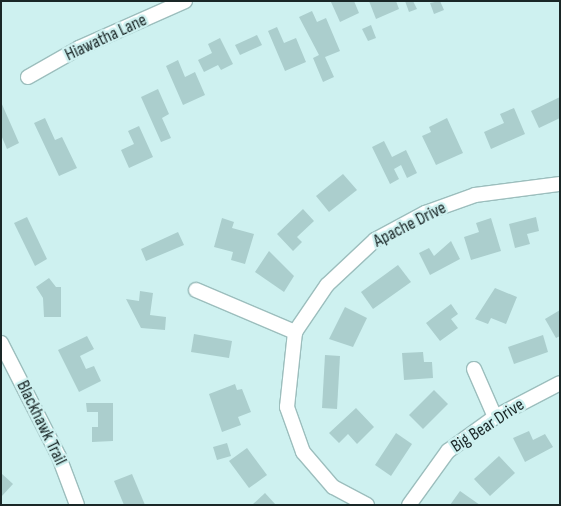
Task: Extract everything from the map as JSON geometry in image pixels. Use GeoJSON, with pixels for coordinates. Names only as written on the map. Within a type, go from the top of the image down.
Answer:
{"type":"FeatureCollection","features":[{"type":"Feature","properties":{"kind":"street","name":"Hiawatha Lane"},"geometry":{"type":"LineString","coordinates":[[28,77],[79,48],[185,1]]}},
{"type":"Feature","properties":{"kind":"street","name":"Apache Drive"},"geometry":{"type":"LineString","coordinates":[[367,505],[333,486],[303,452],[287,407],[295,332],[327,285],[375,240],[425,213],[475,195],[560,184]]}},
{"type":"Feature","properties":{"kind":"street"},"geometry":{"type":"LineString","coordinates":[[196,290],[295,332]]}},
{"type":"Feature","properties":{"kind":"street","name":"Blackhawk Trail"},"geometry":{"type":"LineString","coordinates":[[1,343],[59,457],[77,505]]}},
{"type":"Feature","properties":{"kind":"street"},"geometry":{"type":"LineString","coordinates":[[474,369],[495,417]]}},
{"type":"Feature","properties":{"kind":"street","name":"Big Bear Drive"},"geometry":{"type":"LineString","coordinates":[[410,505],[448,451],[495,417],[560,383]]}},
{"type":"Feature","properties":{"kind":"building"},"geometry":{"type":"Polygon","coordinates":[[[354,1],[359,13],[340,22],[331,2],[354,1]]]}},
{"type":"Feature","properties":{"kind":"building"},"geometry":{"type":"Polygon","coordinates":[[[369,1],[396,1],[399,9],[376,19],[369,1]]]}},
{"type":"Feature","properties":{"kind":"building"},"geometry":{"type":"Polygon","coordinates":[[[405,1],[413,1],[417,9],[409,12],[405,1]]]}},
{"type":"Feature","properties":{"kind":"building"},"geometry":{"type":"Polygon","coordinates":[[[440,1],[444,10],[434,14],[430,3],[440,1]]]}},
{"type":"Feature","properties":{"kind":"building"},"geometry":{"type":"Polygon","coordinates":[[[312,11],[317,22],[326,18],[340,51],[325,57],[334,77],[323,82],[313,58],[319,55],[299,17],[312,11]]]}},
{"type":"Feature","properties":{"kind":"building"},"geometry":{"type":"Polygon","coordinates":[[[371,25],[376,38],[368,41],[362,29],[371,25]]]}},
{"type":"Feature","properties":{"kind":"building"},"geometry":{"type":"Polygon","coordinates":[[[277,27],[284,43],[296,38],[306,62],[285,71],[268,31],[277,27]]]}},
{"type":"Feature","properties":{"kind":"building"},"geometry":{"type":"Polygon","coordinates":[[[257,35],[262,45],[240,55],[235,45],[257,35]]]}},
{"type":"Feature","properties":{"kind":"building"},"geometry":{"type":"Polygon","coordinates":[[[220,38],[233,64],[221,70],[218,65],[204,72],[198,60],[212,53],[208,44],[220,38]]]}},
{"type":"Feature","properties":{"kind":"building"},"geometry":{"type":"Polygon","coordinates":[[[178,60],[185,77],[195,72],[205,95],[183,105],[166,66],[178,60]]]}},
{"type":"Feature","properties":{"kind":"building"},"geometry":{"type":"Polygon","coordinates":[[[158,89],[169,114],[162,118],[171,138],[161,142],[141,97],[158,89]]]}},
{"type":"Feature","properties":{"kind":"building"},"geometry":{"type":"Polygon","coordinates":[[[560,97],[560,118],[539,128],[531,111],[560,97]]]}},
{"type":"Feature","properties":{"kind":"building"},"geometry":{"type":"Polygon","coordinates":[[[1,102],[19,143],[7,149],[1,135],[1,102]]]}},
{"type":"Feature","properties":{"kind":"building"},"geometry":{"type":"Polygon","coordinates":[[[514,108],[525,134],[491,149],[484,132],[504,123],[500,114],[514,108]]]}},
{"type":"Feature","properties":{"kind":"building"},"geometry":{"type":"Polygon","coordinates":[[[45,118],[55,140],[62,137],[77,168],[59,176],[34,123],[45,118]]]}},
{"type":"Feature","properties":{"kind":"building"},"geometry":{"type":"Polygon","coordinates":[[[447,118],[463,153],[436,165],[422,136],[431,132],[429,127],[447,118]]]}},
{"type":"Feature","properties":{"kind":"building"},"geometry":{"type":"Polygon","coordinates":[[[139,126],[153,157],[129,168],[121,150],[134,144],[128,131],[139,126]]]}},
{"type":"Feature","properties":{"kind":"building"},"geometry":{"type":"Polygon","coordinates":[[[384,141],[392,157],[406,150],[417,173],[407,178],[401,165],[394,169],[399,179],[390,184],[372,147],[384,141]]]}},
{"type":"Feature","properties":{"kind":"building"},"geometry":{"type":"Polygon","coordinates":[[[343,174],[357,190],[329,212],[316,196],[343,174]]]}},
{"type":"Feature","properties":{"kind":"building"},"geometry":{"type":"Polygon","coordinates":[[[303,209],[314,221],[297,237],[302,242],[293,251],[277,234],[303,209]]]}},
{"type":"Feature","properties":{"kind":"building"},"geometry":{"type":"Polygon","coordinates":[[[27,217],[47,259],[35,266],[14,223],[27,217]]]}},
{"type":"Feature","properties":{"kind":"building"},"geometry":{"type":"Polygon","coordinates":[[[536,217],[539,231],[527,234],[530,244],[515,248],[509,224],[536,217]]]}},
{"type":"Feature","properties":{"kind":"building"},"geometry":{"type":"Polygon","coordinates":[[[222,218],[234,222],[232,228],[254,234],[245,264],[231,260],[233,252],[214,247],[222,218]]]}},
{"type":"Feature","properties":{"kind":"building"},"geometry":{"type":"Polygon","coordinates":[[[491,218],[501,251],[471,260],[464,237],[479,232],[476,223],[491,218]]]}},
{"type":"Feature","properties":{"kind":"building"},"geometry":{"type":"Polygon","coordinates":[[[178,232],[184,245],[146,261],[141,249],[178,232]]]}},
{"type":"Feature","properties":{"kind":"building"},"geometry":{"type":"Polygon","coordinates":[[[451,241],[460,259],[430,275],[419,253],[429,248],[434,256],[451,241]]]}},
{"type":"Feature","properties":{"kind":"building"},"geometry":{"type":"Polygon","coordinates":[[[269,251],[294,276],[284,292],[255,272],[269,251]]]}},
{"type":"Feature","properties":{"kind":"building"},"geometry":{"type":"Polygon","coordinates":[[[398,265],[411,282],[373,309],[361,292],[398,265]]]}},
{"type":"Feature","properties":{"kind":"building"},"geometry":{"type":"Polygon","coordinates":[[[49,278],[56,287],[61,287],[61,317],[44,317],[43,298],[36,287],[49,278]]]}},
{"type":"Feature","properties":{"kind":"building"},"geometry":{"type":"Polygon","coordinates":[[[495,288],[517,297],[506,324],[491,318],[488,324],[475,319],[495,288]]]}},
{"type":"Feature","properties":{"kind":"building"},"geometry":{"type":"Polygon","coordinates":[[[140,291],[153,293],[150,315],[166,317],[165,330],[141,328],[126,299],[139,301],[140,291]]]}},
{"type":"Feature","properties":{"kind":"building"},"geometry":{"type":"Polygon","coordinates":[[[451,304],[458,314],[451,319],[458,328],[440,341],[426,323],[451,304]]]}},
{"type":"Feature","properties":{"kind":"building"},"geometry":{"type":"Polygon","coordinates":[[[345,307],[367,318],[353,347],[329,339],[345,307]]]}},
{"type":"Feature","properties":{"kind":"building"},"geometry":{"type":"Polygon","coordinates":[[[560,310],[560,336],[556,338],[545,319],[560,310]]]}},
{"type":"Feature","properties":{"kind":"building"},"geometry":{"type":"Polygon","coordinates":[[[194,334],[232,341],[229,358],[191,352],[194,334]]]}},
{"type":"Feature","properties":{"kind":"building"},"geometry":{"type":"Polygon","coordinates":[[[543,335],[548,352],[514,364],[508,347],[543,335]]]}},
{"type":"Feature","properties":{"kind":"building"},"geometry":{"type":"Polygon","coordinates":[[[87,336],[94,349],[80,356],[86,369],[94,366],[101,381],[79,392],[58,350],[87,336]]]}},
{"type":"Feature","properties":{"kind":"building"},"geometry":{"type":"Polygon","coordinates":[[[423,352],[424,362],[432,362],[433,378],[404,380],[402,353],[423,352]]]}},
{"type":"Feature","properties":{"kind":"building"},"geometry":{"type":"Polygon","coordinates":[[[325,355],[340,356],[337,409],[322,408],[325,355]]]}},
{"type":"Feature","properties":{"kind":"building"},"geometry":{"type":"Polygon","coordinates":[[[235,384],[237,390],[242,389],[251,412],[238,417],[241,425],[222,432],[209,394],[235,384]]]}},
{"type":"Feature","properties":{"kind":"building"},"geometry":{"type":"Polygon","coordinates":[[[434,390],[448,404],[423,429],[409,415],[434,390]]]}},
{"type":"Feature","properties":{"kind":"building"},"geometry":{"type":"Polygon","coordinates":[[[86,403],[113,403],[113,441],[92,442],[92,427],[98,427],[98,412],[87,412],[86,403]]]}},
{"type":"Feature","properties":{"kind":"building"},"geometry":{"type":"Polygon","coordinates":[[[356,408],[374,427],[357,444],[348,434],[339,443],[329,433],[356,408]]]}},
{"type":"Feature","properties":{"kind":"building"},"geometry":{"type":"Polygon","coordinates":[[[529,431],[533,440],[545,434],[553,447],[525,462],[513,438],[529,431]]]}},
{"type":"Feature","properties":{"kind":"building"},"geometry":{"type":"Polygon","coordinates":[[[396,433],[412,444],[391,476],[375,465],[396,433]]]}},
{"type":"Feature","properties":{"kind":"building"},"geometry":{"type":"Polygon","coordinates":[[[227,443],[231,456],[217,460],[213,447],[227,443]]]}},
{"type":"Feature","properties":{"kind":"building"},"geometry":{"type":"Polygon","coordinates":[[[247,448],[267,475],[249,488],[229,461],[247,448]]]}},
{"type":"Feature","properties":{"kind":"building"},"geometry":{"type":"Polygon","coordinates":[[[499,456],[515,473],[490,496],[474,479],[499,456]]]}},
{"type":"Feature","properties":{"kind":"building"},"geometry":{"type":"Polygon","coordinates":[[[1,473],[13,484],[1,497],[1,473]]]}},
{"type":"Feature","properties":{"kind":"building"},"geometry":{"type":"Polygon","coordinates":[[[132,474],[145,505],[124,505],[114,481],[132,474]]]}},
{"type":"Feature","properties":{"kind":"building"},"geometry":{"type":"Polygon","coordinates":[[[460,491],[480,505],[450,505],[460,491]]]}},
{"type":"Feature","properties":{"kind":"building"},"geometry":{"type":"Polygon","coordinates":[[[265,493],[276,505],[252,505],[265,493]]]}}]}
